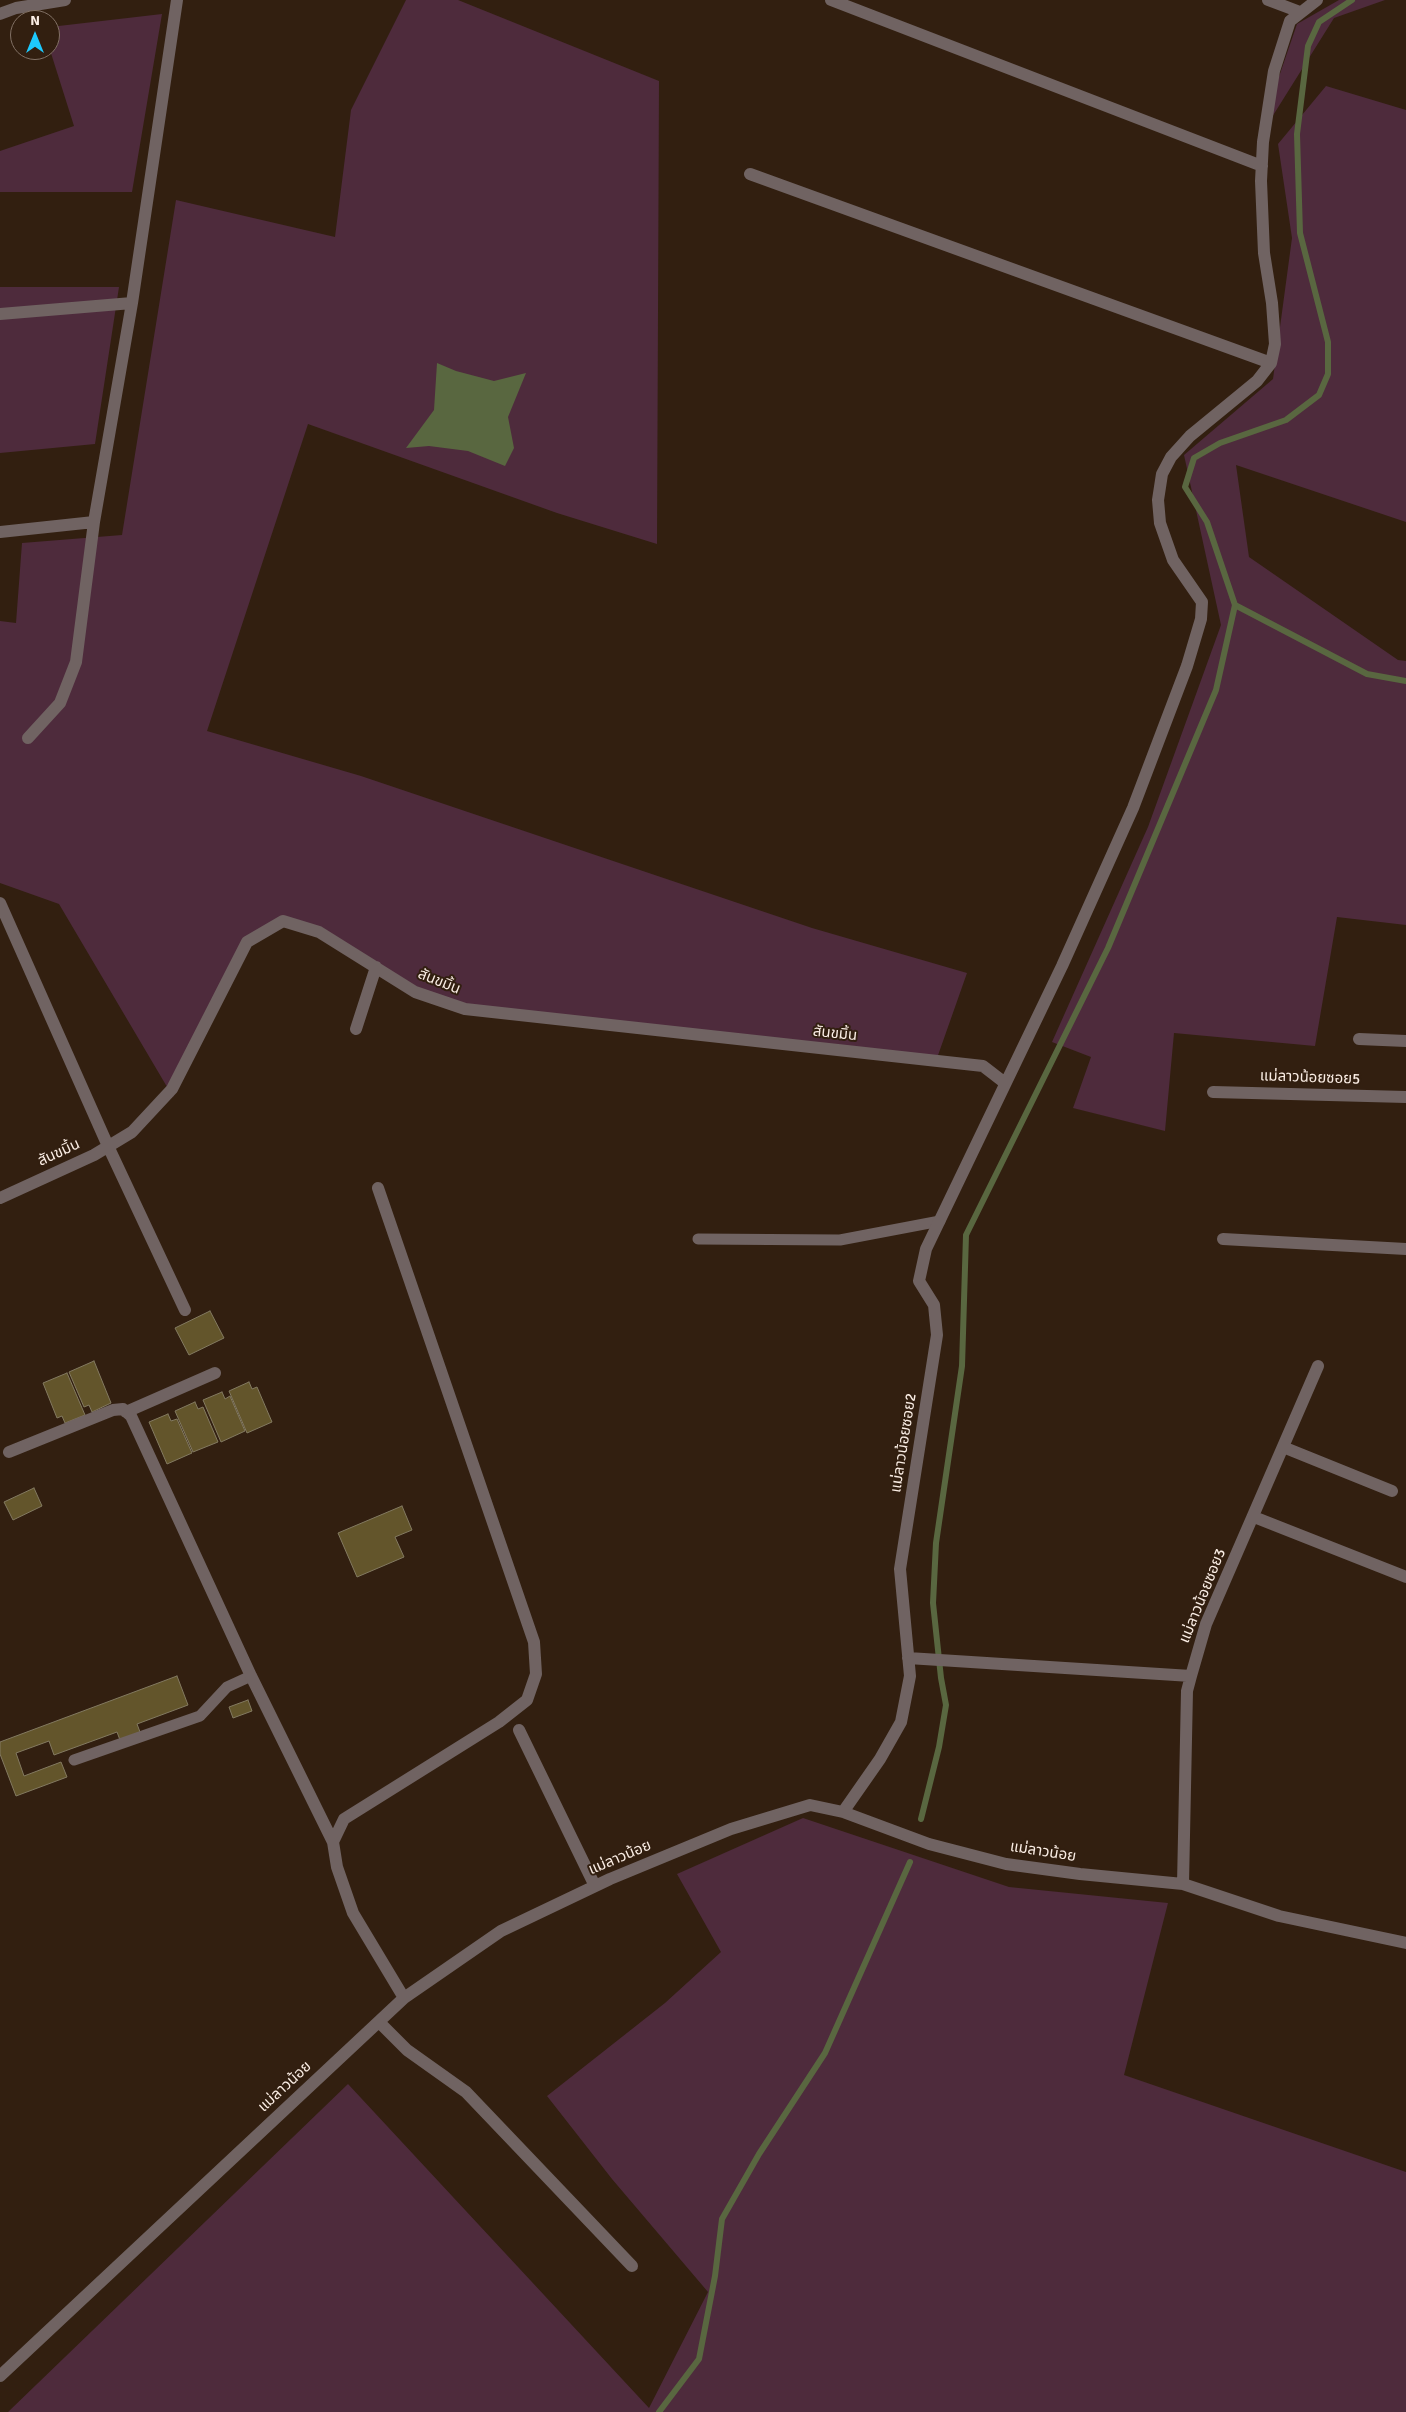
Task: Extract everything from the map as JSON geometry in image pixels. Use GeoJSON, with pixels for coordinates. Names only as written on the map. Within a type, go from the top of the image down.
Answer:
{"type":"FeatureCollection","features":[{"type":"Feature","properties":{"kind":"street"},"geometry":{"type":"LineString","coordinates":[[0,14],[16,8],[65,0]]}},
{"type":"Feature","properties":{"kind":"street"},"geometry":{"type":"LineString","coordinates":[[28,738],[60,703],[76,662],[94,522],[132,303],[177,0]]}},
{"type":"Feature","properties":{"kind":"street"},"geometry":{"type":"LineString","coordinates":[[831,0],[1262,166]]}},
{"type":"Feature","properties":{"kind":"street"},"geometry":{"type":"LineString","coordinates":[[1268,0],[1300,12]]}},
{"type":"Feature","properties":{"kind":"street"},"geometry":{"type":"LineString","coordinates":[[750,174],[1271,363],[1275,344],[1272,303],[1264,253],[1263,142],[1274,72],[1290,21],[1317,0]]}},
{"type":"Feature","properties":{"kind":"street"},"geometry":{"type":"LineString","coordinates":[[0,314],[132,303]]}},
{"type":"Feature","properties":{"kind":"street","name":"แม่ลาวน้อยซอย2"},"geometry":{"type":"LineString","coordinates":[[843,1812],[880,1759],[901,1722],[910,1676],[900,1569],[937,1335],[934,1305],[919,1281],[926,1249],[1062,966],[1133,808],[1186,671],[1201,619],[1202,602],[1174,560],[1160,524],[1158,500],[1162,474],[1171,457],[1190,436],[1257,380],[1271,363]]}},
{"type":"Feature","properties":{"kind":"street"},"geometry":{"type":"LineString","coordinates":[[0,532],[94,522]]}},
{"type":"Feature","properties":{"kind":"street"},"geometry":{"type":"LineString","coordinates":[[0,903],[108,1146],[185,1310]]}},
{"type":"Feature","properties":{"kind":"street","name":"สันขมิ้น"},"geometry":{"type":"LineString","coordinates":[[0,1198],[108,1146],[132,1132],[172,1089],[247,942],[283,921],[319,932],[415,992],[465,1010],[983,1066],[1005,1082]]}},
{"type":"Feature","properties":{"kind":"street"},"geometry":{"type":"LineString","coordinates":[[356,1030],[376,967]]}},
{"type":"Feature","properties":{"kind":"street"},"geometry":{"type":"LineString","coordinates":[[1359,1039],[1406,1041]]}},
{"type":"Feature","properties":{"kind":"street","name":"แม่ลาวน้อยซอย5"},"geometry":{"type":"LineString","coordinates":[[1213,1092],[1406,1097]]}},
{"type":"Feature","properties":{"kind":"street"},"geometry":{"type":"LineString","coordinates":[[333,1842],[344,1819],[499,1722],[527,1700],[536,1674],[534,1642],[378,1188]]}},
{"type":"Feature","properties":{"kind":"street"},"geometry":{"type":"LineString","coordinates":[[1223,1239],[1406,1249]]}},
{"type":"Feature","properties":{"kind":"street","name":"แม่ลาวน้อยซอย3"},"geometry":{"type":"LineString","coordinates":[[1183,1884],[1187,1692],[1191,1676],[1206,1624],[1318,1366]]}},
{"type":"Feature","properties":{"kind":"street"},"geometry":{"type":"LineString","coordinates":[[126,1412],[215,1373]]}},
{"type":"Feature","properties":{"kind":"street"},"geometry":{"type":"LineString","coordinates":[[9,1452],[113,1410],[123,1410],[131,1416],[250,1676],[333,1842],[337,1867],[352,1913],[404,1998]]}},
{"type":"Feature","properties":{"kind":"street"},"geometry":{"type":"LineString","coordinates":[[1283,1447],[1392,1491]]}},
{"type":"Feature","properties":{"kind":"street"},"geometry":{"type":"LineString","coordinates":[[1254,1517],[1406,1577]]}},
{"type":"Feature","properties":{"kind":"street"},"geometry":{"type":"LineString","coordinates":[[908,1658],[1191,1676]]}},
{"type":"Feature","properties":{"kind":"street"},"geometry":{"type":"LineString","coordinates":[[519,1730],[595,1886]]}},
{"type":"Feature","properties":{"kind":"street","name":"แม่ลาวน้อย"},"geometry":{"type":"LineString","coordinates":[[0,2376],[404,1998],[501,1931],[595,1886],[731,1829],[810,1804],[843,1812],[929,1844],[1006,1864],[1080,1874],[1183,1884],[1279,1916],[1406,1943]]}},
{"type":"Feature","properties":{"kind":"street"},"geometry":{"type":"LineString","coordinates":[[379,2022],[407,2050],[466,2092],[632,2266]]}},
{"type":"Feature","properties":{"kind":"lane"},"geometry":{"type":"LineString","coordinates":[[698,1239],[840,1240],[940,1221]]}},
{"type":"Feature","properties":{"kind":"lane"},"geometry":{"type":"LineString","coordinates":[[74,1760],[200,1716],[227,1687],[250,1676]]}},
{"type":"Feature","properties":{"kind":"shaded area"},"geometry":{"type":"Polygon","coordinates":[[[406,0],[458,0],[659,81],[657,544],[557,513],[308,424],[207,731],[361,776],[812,928],[967,973],[936,1061],[465,1009],[415,992],[319,932],[283,921],[247,942],[173,1097],[59,904],[0,883],[0,621],[16,623],[22,543],[122,535],[176,200],[335,237],[351,110],[406,0]]]}},
{"type":"Feature","properties":{"kind":"shaded area"},"geometry":{"type":"Polygon","coordinates":[[[1339,0],[1385,0],[1334,18],[1257,141],[1297,24],[1339,0]]]}},
{"type":"Feature","properties":{"kind":"shaded area"},"geometry":{"type":"Polygon","coordinates":[[[162,14],[132,192],[0,192],[0,151],[74,126],[53,60],[60,60],[60,26],[162,14]]]}},
{"type":"Feature","properties":{"kind":"shaded area"},"geometry":{"type":"Polygon","coordinates":[[[1326,86],[1406,110],[1406,522],[1236,465],[1249,557],[1398,660],[1406,661],[1406,925],[1337,917],[1315,1046],[1174,1033],[1165,1131],[1073,1108],[1091,1057],[1052,1042],[1148,827],[1221,625],[1184,455],[1273,379],[1292,238],[1278,144],[1326,86]]]}},
{"type":"Feature","properties":{"kind":"shaded area"},"geometry":{"type":"Polygon","coordinates":[[[0,287],[119,287],[95,444],[0,453],[0,287]]]}},
{"type":"Feature","properties":{"kind":"shaded area"},"geometry":{"type":"Polygon","coordinates":[[[437,363],[456,371],[494,381],[526,373],[508,417],[514,448],[505,466],[468,451],[429,446],[406,448],[434,410],[437,363]]]}},
{"type":"Feature","properties":{"kind":"shaded area"},"geometry":{"type":"Polygon","coordinates":[[[803,1818],[1009,1887],[1168,1903],[1124,2075],[1406,2172],[1406,2412],[8,2412],[348,2084],[649,2408],[708,2292],[612,2179],[547,2096],[665,2003],[721,1952],[677,1874],[803,1818]]]}},
{"type":"Feature","properties":{"kind":"building"},"geometry":{"type":"Polygon","coordinates":[[[210,1311],[224,1338],[189,1355],[175,1328],[210,1311]]]}},
{"type":"Feature","properties":{"kind":"building"},"geometry":{"type":"Polygon","coordinates":[[[94,1361],[111,1403],[92,1412],[89,1405],[84,1407],[69,1372],[94,1361]]]}},
{"type":"Feature","properties":{"kind":"building"},"geometry":{"type":"Polygon","coordinates":[[[67,1373],[85,1415],[65,1423],[62,1416],[57,1418],[43,1383],[67,1373]]]}},
{"type":"Feature","properties":{"kind":"building"},"geometry":{"type":"Polygon","coordinates":[[[249,1382],[252,1389],[257,1387],[272,1422],[247,1433],[229,1391],[249,1382]]]}},
{"type":"Feature","properties":{"kind":"building"},"geometry":{"type":"Polygon","coordinates":[[[222,1392],[225,1399],[230,1396],[245,1431],[221,1442],[203,1400],[222,1392]]]}},
{"type":"Feature","properties":{"kind":"building"},"geometry":{"type":"Polygon","coordinates":[[[195,1402],[198,1409],[203,1407],[218,1442],[193,1452],[175,1411],[195,1402]]]}},
{"type":"Feature","properties":{"kind":"building"},"geometry":{"type":"Polygon","coordinates":[[[168,1414],[171,1421],[177,1419],[192,1453],[167,1464],[149,1422],[168,1414]]]}},
{"type":"Feature","properties":{"kind":"building"},"geometry":{"type":"Polygon","coordinates":[[[34,1488],[42,1506],[13,1520],[4,1502],[34,1488]]]}},
{"type":"Feature","properties":{"kind":"building"},"geometry":{"type":"Polygon","coordinates":[[[402,1506],[412,1530],[395,1537],[404,1557],[357,1577],[338,1533],[402,1506]]]}},
{"type":"Feature","properties":{"kind":"building"},"geometry":{"type":"Polygon","coordinates":[[[177,1676],[188,1705],[137,1724],[140,1732],[120,1740],[117,1732],[54,1755],[49,1741],[16,1753],[24,1776],[61,1762],[67,1777],[16,1796],[0,1754],[0,1742],[177,1676]]]}},
{"type":"Feature","properties":{"kind":"building"},"geometry":{"type":"Polygon","coordinates":[[[248,1700],[252,1711],[233,1718],[229,1707],[248,1700]]]}},
{"type":"Feature","properties":{"kind":"waterway"},"geometry":{"type":"LineString","coordinates":[[921,1819],[939,1747],[946,1705],[941,1678],[933,1603],[936,1543],[962,1366],[966,1235],[1108,948],[1216,690],[1235,605],[1207,522],[1185,487],[1194,458],[1220,443],[1286,420],[1319,395],[1328,374],[1328,342],[1300,233],[1297,134],[1308,46],[1319,22],[1352,0]]}},
{"type":"Feature","properties":{"kind":"waterway"},"geometry":{"type":"LineString","coordinates":[[1235,605],[1367,674],[1406,681]]}},
{"type":"Feature","properties":{"kind":"waterway"},"geometry":{"type":"LineString","coordinates":[[659,2412],[699,2359],[715,2276],[722,2219],[759,2154],[825,2053],[910,1862]]}}]}
